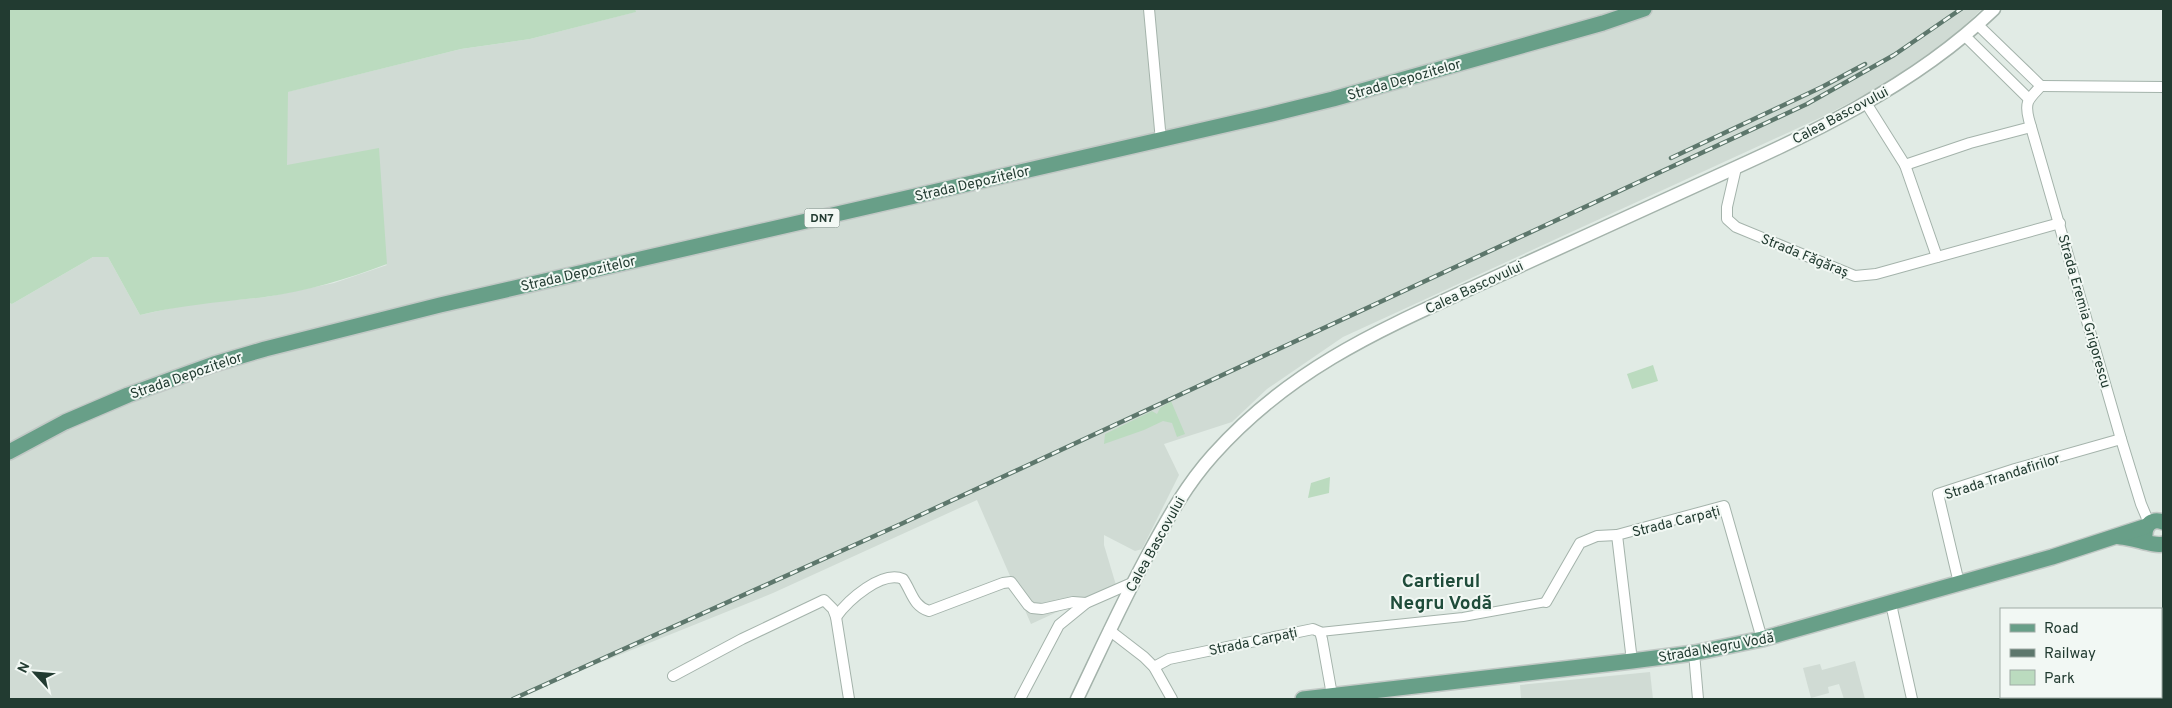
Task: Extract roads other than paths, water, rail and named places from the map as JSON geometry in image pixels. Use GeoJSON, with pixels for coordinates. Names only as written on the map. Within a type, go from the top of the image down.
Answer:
{"type":"FeatureCollection","features":[{"type":"Feature","properties":{"kind":"main road","name":"Strada Depozitelor"},"geometry":{"type":"LineString","coordinates":[[9,452],[65,422],[128,395],[214,364],[265,349],[435,306],[1333,99],[1603,23],[1644,9]]}},
{"type":"Feature","properties":{"kind":"main road","name":"Strada Negru Vodă"},"geometry":{"type":"LineString","coordinates":[[1304,699],[1332,695],[1349,696],[1694,653],[1762,639],[1891,604],[2157,522]]}},
{"type":"Feature","properties":{"kind":"main road"},"geometry":{"type":"LineString","coordinates":[[2156,543],[2145,536],[2157,522]]}},
{"type":"Feature","properties":{"kind":"main road","name":"Strada Negru Vodă"},"geometry":{"type":"LineString","coordinates":[[2116,536],[2156,543]]}},
{"type":"Feature","properties":{"kind":"street"},"geometry":{"type":"LineString","coordinates":[[1150,9],[1161,140]]}},
{"type":"Feature","properties":{"kind":"street","name":"Calea Bascovului"},"geometry":{"type":"LineString","coordinates":[[1077,699],[1134,582],[1172,511],[1196,476],[1238,429],[1297,379],[1359,341],[1736,168],[1866,103],[1904,81],[1965,36],[1994,9]]}},
{"type":"Feature","properties":{"kind":"street"},"geometry":{"type":"LineString","coordinates":[[1978,25],[2041,86],[2163,87]]}},
{"type":"Feature","properties":{"kind":"street"},"geometry":{"type":"LineString","coordinates":[[1965,36],[2028,99],[2041,86]]}},
{"type":"Feature","properties":{"kind":"street","name":"Strada Eremia Grigorescu"},"geometry":{"type":"LineString","coordinates":[[2028,99],[2027,111],[2031,127],[2121,440],[2141,504],[2157,522]]}},
{"type":"Feature","properties":{"kind":"street"},"geometry":{"type":"LineString","coordinates":[[1866,103],[1905,165],[1937,257]]}},
{"type":"Feature","properties":{"kind":"street"},"geometry":{"type":"LineString","coordinates":[[1905,165],[1970,143],[2031,127]]}},
{"type":"Feature","properties":{"kind":"street","name":"Strada Făgăraș"},"geometry":{"type":"LineString","coordinates":[[1736,168],[1727,207],[1727,219],[1736,227],[1856,276],[1876,274],[2060,223]]}},
{"type":"Feature","properties":{"kind":"street","name":"Strada Trandafirilor"},"geometry":{"type":"LineString","coordinates":[[1959,583],[1938,494],[2015,469],[2121,440]]}},
{"type":"Feature","properties":{"kind":"street","name":"Strada Carpați"},"geometry":{"type":"LineString","coordinates":[[1632,661],[1617,535],[1724,506],[1762,639]]}},
{"type":"Feature","properties":{"kind":"street"},"geometry":{"type":"LineString","coordinates":[[1332,695],[1320,632],[1463,617],[1546,602],[1580,543],[1597,536],[1617,535]]}},
{"type":"Feature","properties":{"kind":"street"},"geometry":{"type":"LineString","coordinates":[[836,617],[856,596],[882,579],[896,576],[904,579],[914,601],[921,608],[929,611],[1003,583],[1011,582],[1032,608],[1042,609],[1073,602],[1086,604]]}},
{"type":"Feature","properties":{"kind":"street"},"geometry":{"type":"LineString","coordinates":[[1020,699],[1059,626],[1086,604],[1134,582]]}},
{"type":"Feature","properties":{"kind":"street"},"geometry":{"type":"LineString","coordinates":[[673,676],[742,639],[824,600],[833,609],[836,617],[849,699]]}},
{"type":"Feature","properties":{"kind":"street"},"geometry":{"type":"LineString","coordinates":[[1891,604],[1912,699]]}},
{"type":"Feature","properties":{"kind":"street","name":"Strada Carpați"},"geometry":{"type":"LineString","coordinates":[[1154,667],[1163,661],[1179,657],[1313,629],[1320,632]]}},
{"type":"Feature","properties":{"kind":"street"},"geometry":{"type":"LineString","coordinates":[[1109,630],[1154,667],[1172,699]]}},
{"type":"Feature","properties":{"kind":"street"},"geometry":{"type":"LineString","coordinates":[[1694,653],[1698,699]]}},
{"type":"Feature","properties":{"kind":"railway"},"geometry":{"type":"LineString","coordinates":[[513,699],[901,524],[1807,104],[1894,55],[1961,9]]}},
{"type":"Feature","properties":{"kind":"railway"},"geometry":{"type":"LineString","coordinates":[[1671,158],[1822,87],[1865,64]]}},
{"type":"Feature","properties":{"kind":"district","name":"Cartierul Negru Vodă"},"geometry":{"type":"Point","coordinates":[1441,591]}}]}
